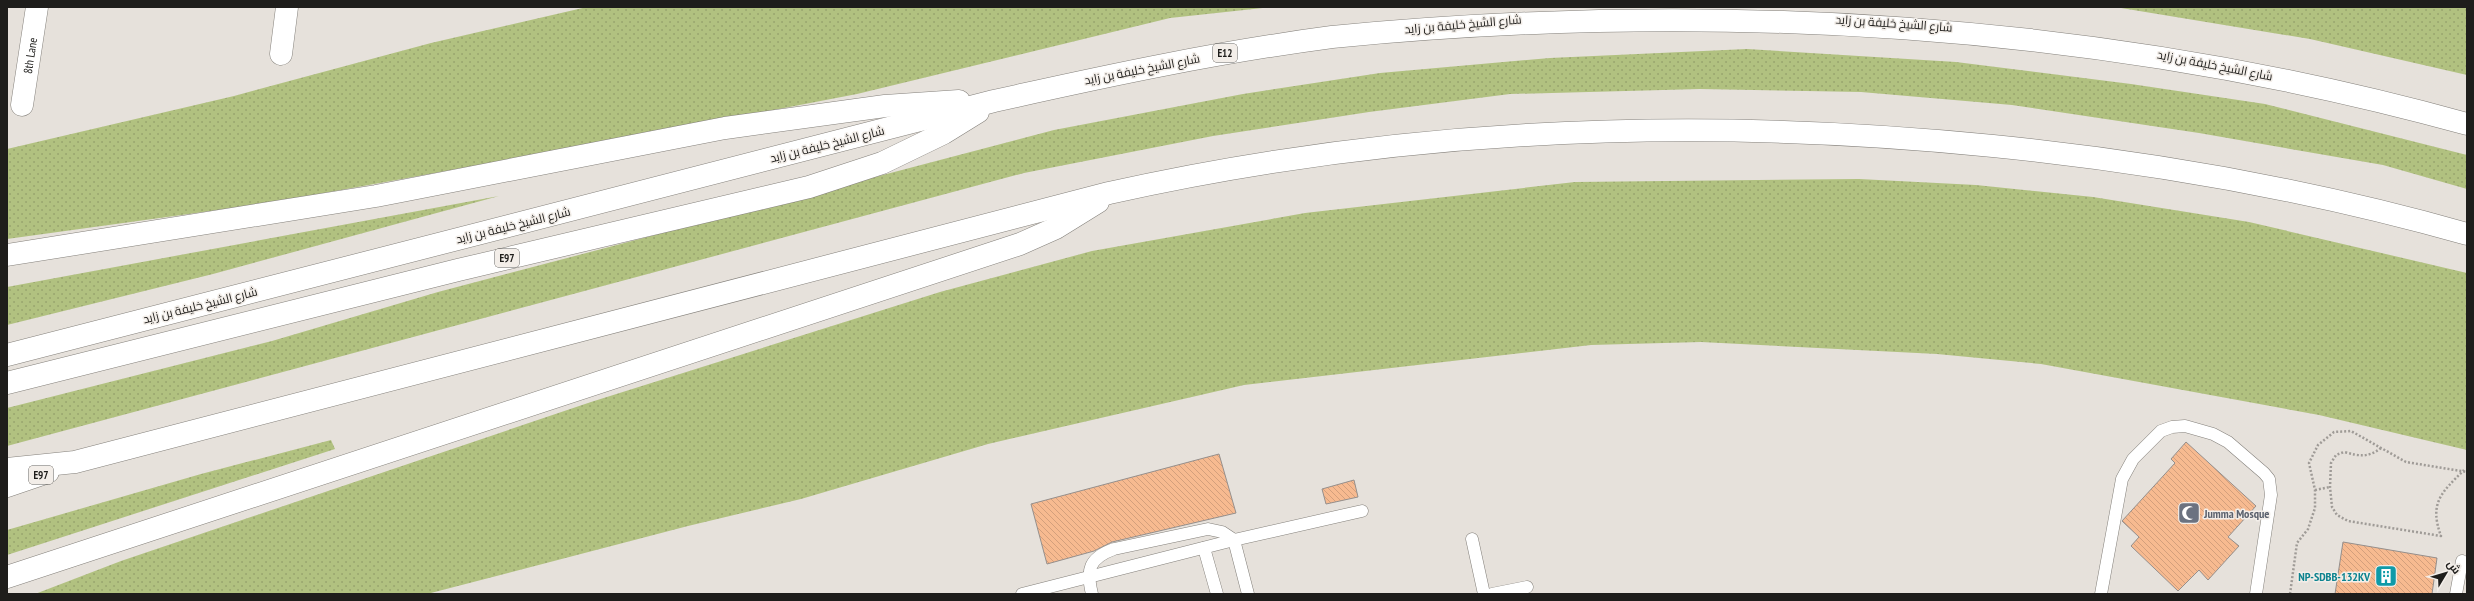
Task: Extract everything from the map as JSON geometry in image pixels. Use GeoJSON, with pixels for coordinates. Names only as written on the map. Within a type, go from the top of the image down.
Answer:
{"type":"FeatureCollection","features":[{"type":"Feature","properties":{"kind":"main road","name":"8th Lane"},"geometry":{"type":"LineString","coordinates":[[22,105],[37,7]]}},
{"type":"Feature","properties":{"kind":"main road"},"geometry":{"type":"LineString","coordinates":[[281,54],[287,7]]}},
{"type":"Feature","properties":{"kind":"main road","name":"شارع الشيخ خليفة بن زايد"},"geometry":{"type":"LineString","coordinates":[[7,355],[994,101],[1112,74],[1244,49],[1342,35],[1522,19],[1652,14],[1731,14],[1822,18],[1952,27],[2123,48],[2298,81],[2467,124]]}},
{"type":"Feature","properties":{"kind":"main road"},"geometry":{"type":"LineString","coordinates":[[7,255],[376,196],[725,128],[921,102],[994,101]]}},
{"type":"Feature","properties":{"kind":"main road","name":"E97"},"geometry":{"type":"LineString","coordinates":[[7,383],[458,270],[839,178],[882,163],[917,147],[994,101]]}},
{"type":"Feature","properties":{"kind":"main road"},"geometry":{"type":"LineString","coordinates":[[7,469],[75,462],[1109,193],[1186,176],[1262,163],[1415,143],[1574,132],[1746,130],[1902,137],[2092,156],[2266,186],[2360,206],[2467,234]]}},
{"type":"Feature","properties":{"kind":"main road"},"geometry":{"type":"LineString","coordinates":[[7,577],[1020,244],[1073,218],[1109,193]]}},
{"type":"Feature","properties":{"kind":"main road","name":"E97"},"geometry":{"type":"LineString","coordinates":[[7,486],[75,462]]}},
{"type":"Feature","properties":{"kind":"lane"},"geometry":{"type":"LineString","coordinates":[[2105,593],[2119,490],[2127,468],[2133,459],[2161,431],[2172,427],[2185,426],[2213,434],[2228,442],[2259,467],[2269,479],[2271,495],[2256,594]]}},
{"type":"Feature","properties":{"kind":"lane"},"geometry":{"type":"LineString","coordinates":[[1022,594],[1234,540],[1362,511]]}},
{"type":"Feature","properties":{"kind":"lane"},"geometry":{"type":"LineString","coordinates":[[1092,594],[1088,578],[1094,561],[1100,555],[1114,549],[1208,529],[1222,532],[1234,540],[1248,594]]}},
{"type":"Feature","properties":{"kind":"lane"},"geometry":{"type":"LineString","coordinates":[[1472,539],[1484,594]]}},
{"type":"Feature","properties":{"kind":"lane"},"geometry":{"type":"LineString","coordinates":[[1204,548],[1216,594]]}},
{"type":"Feature","properties":{"kind":"lane"},"geometry":{"type":"LineString","coordinates":[[2456,594],[2462,561]]}},
{"type":"Feature","properties":{"kind":"lane"},"geometry":{"type":"LineString","coordinates":[[1492,594],[1527,587]]}},
{"type":"Feature","properties":{"kind":"path"},"geometry":{"type":"LineString","coordinates":[[2290,594],[2296,543],[2308,529],[2315,508],[2315,490],[2309,464],[2318,445],[2334,432],[2352,430],[2406,462],[2466,471]]}},
{"type":"Feature","properties":{"kind":"path"},"geometry":{"type":"LineString","coordinates":[[2381,448],[2372,455],[2361,457],[2344,452],[2336,455],[2331,463],[2330,487],[2332,507],[2337,515],[2348,521],[2441,536],[2435,519],[2436,504],[2446,488],[2466,471]]}},
{"type":"Feature","properties":{"kind":"path"},"geometry":{"type":"LineString","coordinates":[[2315,490],[2330,487]]}},
{"type":"Feature","properties":{"kind":"green space"},"geometry":{"type":"Polygon","coordinates":[[[587,7],[1272,7],[1170,18],[857,94],[574,148],[269,203],[7,239],[7,149],[234,96],[431,43],[587,7]]]}},
{"type":"Feature","properties":{"kind":"green space"},"geometry":{"type":"Polygon","coordinates":[[[2115,7],[2467,7],[2467,75],[2310,39],[2115,7]]]}},
{"type":"Feature","properties":{"kind":"green space"},"geometry":{"type":"Polygon","coordinates":[[[1747,49],[1956,62],[2131,84],[2265,104],[2467,155],[2467,189],[2383,165],[2199,133],[2012,105],[1861,92],[1700,89],[1510,94],[1369,112],[1213,136],[1024,173],[7,446],[7,408],[272,341],[438,292],[1054,130],[1243,94],[1380,73],[1550,58],[1747,49]]]}},
{"type":"Feature","properties":{"kind":"green space"},"geometry":{"type":"Polygon","coordinates":[[[1859,179],[1976,185],[2093,197],[2249,222],[2467,273],[2467,450],[2319,415],[2041,364],[1937,354],[1701,342],[1591,345],[1244,385],[988,444],[801,499],[688,526],[427,594],[35,594],[121,561],[591,402],[940,292],[1092,251],[1305,213],[1575,182],[1859,179]]]}},
{"type":"Feature","properties":{"kind":"green space"},"geometry":{"type":"Polygon","coordinates":[[[499,196],[213,274],[7,325],[7,287],[499,196]]]}},
{"type":"Feature","properties":{"kind":"green space"},"geometry":{"type":"Polygon","coordinates":[[[331,440],[335,449],[7,555],[7,530],[201,474],[331,440]]]}},
{"type":"Feature","properties":{"kind":"building","name":"Jumma Mosque"},"geometry":{"type":"Polygon","coordinates":[[[2186,442],[2256,506],[2228,537],[2239,546],[2208,580],[2199,570],[2178,591],[2131,546],[2139,537],[2122,521],[2175,463],[2171,459],[2186,442]]]}},
{"type":"Feature","properties":{"kind":"building"},"geometry":{"type":"Polygon","coordinates":[[[1219,454],[1236,513],[1112,542],[1094,551],[1047,564],[1031,504],[1219,454]]]}},
{"type":"Feature","properties":{"kind":"building"},"geometry":{"type":"Polygon","coordinates":[[[1354,480],[1358,497],[1326,504],[1322,489],[1354,480]]]}},
{"type":"Feature","properties":{"kind":"building","name":"NP-SDBB-132KV"},"geometry":{"type":"Polygon","coordinates":[[[2343,542],[2437,558],[2432,594],[2335,594],[2343,542]]]}},
{"type":"Feature","properties":{"kind":"place","name":"Jumma Mosque"},"geometry":{"type":"Point","coordinates":[2189,513]}},
{"type":"Feature","properties":{"kind":"place","name":"NP-SDBB-132KV"},"geometry":{"type":"Point","coordinates":[2386,576]}}]}
